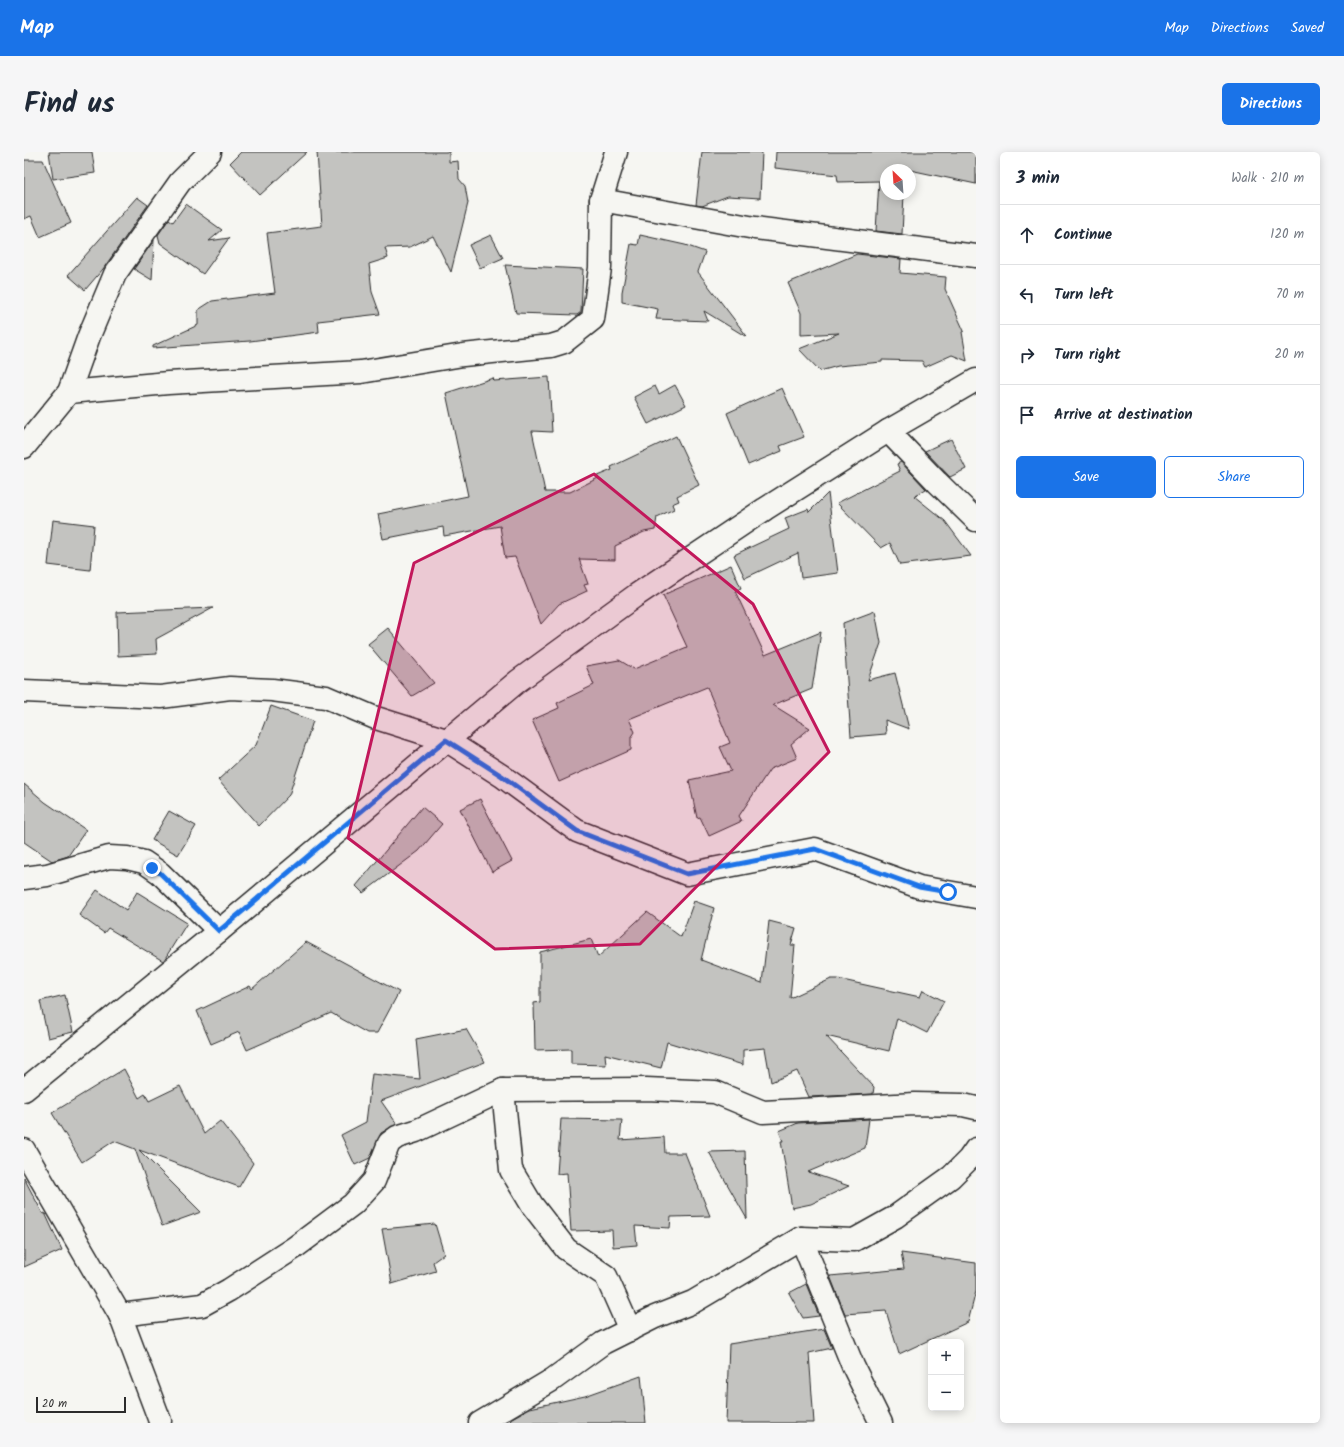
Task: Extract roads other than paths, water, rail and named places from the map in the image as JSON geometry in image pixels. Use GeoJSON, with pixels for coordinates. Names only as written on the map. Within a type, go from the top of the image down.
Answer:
{"type":"FeatureCollection","features":[{"type":"Feature","properties":{"kind":"street"},"geometry":{"type":"LineString","coordinates":[[24,447],[69,392],[89,336],[115,274],[180,182],[210,152]]}},
{"type":"Feature","properties":{"kind":"street"},"geometry":{"type":"LineString","coordinates":[[69,392],[168,383],[361,372],[463,355],[551,346],[564,342],[593,319],[600,268],[601,200],[616,152]]}},
{"type":"Feature","properties":{"kind":"street"},"geometry":{"type":"LineString","coordinates":[[601,200],[755,228],[976,256]]}},
{"type":"Feature","properties":{"kind":"street"},"geometry":{"type":"LineString","coordinates":[[24,1090],[219,931],[518,681],[635,596],[764,509],[888,431],[976,380]]}},
{"type":"Feature","properties":{"kind":"street"},"geometry":{"type":"LineString","coordinates":[[888,431],[976,520]]}},
{"type":"Feature","properties":{"kind":"street"},"geometry":{"type":"LineString","coordinates":[[24,691],[161,697],[230,688],[272,690],[326,697],[373,717],[446,740],[502,776],[577,831],[687,874],[815,849],[919,887],[976,897]]}},
{"type":"Feature","properties":{"kind":"street"},"geometry":{"type":"LineString","coordinates":[[24,878],[47,875],[109,858],[127,858],[144,862],[160,873],[219,931]]}},
{"type":"Feature","properties":{"kind":"street"},"geometry":{"type":"LineString","coordinates":[[120,1315],[202,1305],[229,1290],[294,1248],[354,1204],[374,1181],[389,1143],[397,1137],[416,1131],[503,1090],[646,1089],[715,1092],[763,1112],[915,1104],[963,1105],[976,1108]]}},
{"type":"Feature","properties":{"kind":"street"},"geometry":{"type":"LineString","coordinates":[[503,1090],[511,1170],[532,1205],[566,1249],[606,1276],[630,1330]]}},
{"type":"Feature","properties":{"kind":"street"},"geometry":{"type":"LineString","coordinates":[[480,1423],[552,1380],[603,1343],[655,1317],[693,1302],[801,1238],[854,1240],[895,1217],[930,1192],[951,1176],[969,1159],[976,1149]]}},
{"type":"Feature","properties":{"kind":"street"},"geometry":{"type":"LineString","coordinates":[[24,1150],[120,1315],[163,1422]]}},
{"type":"Feature","properties":{"kind":"street"},"geometry":{"type":"LineString","coordinates":[[801,1238],[853,1366],[881,1423]]}}]}
